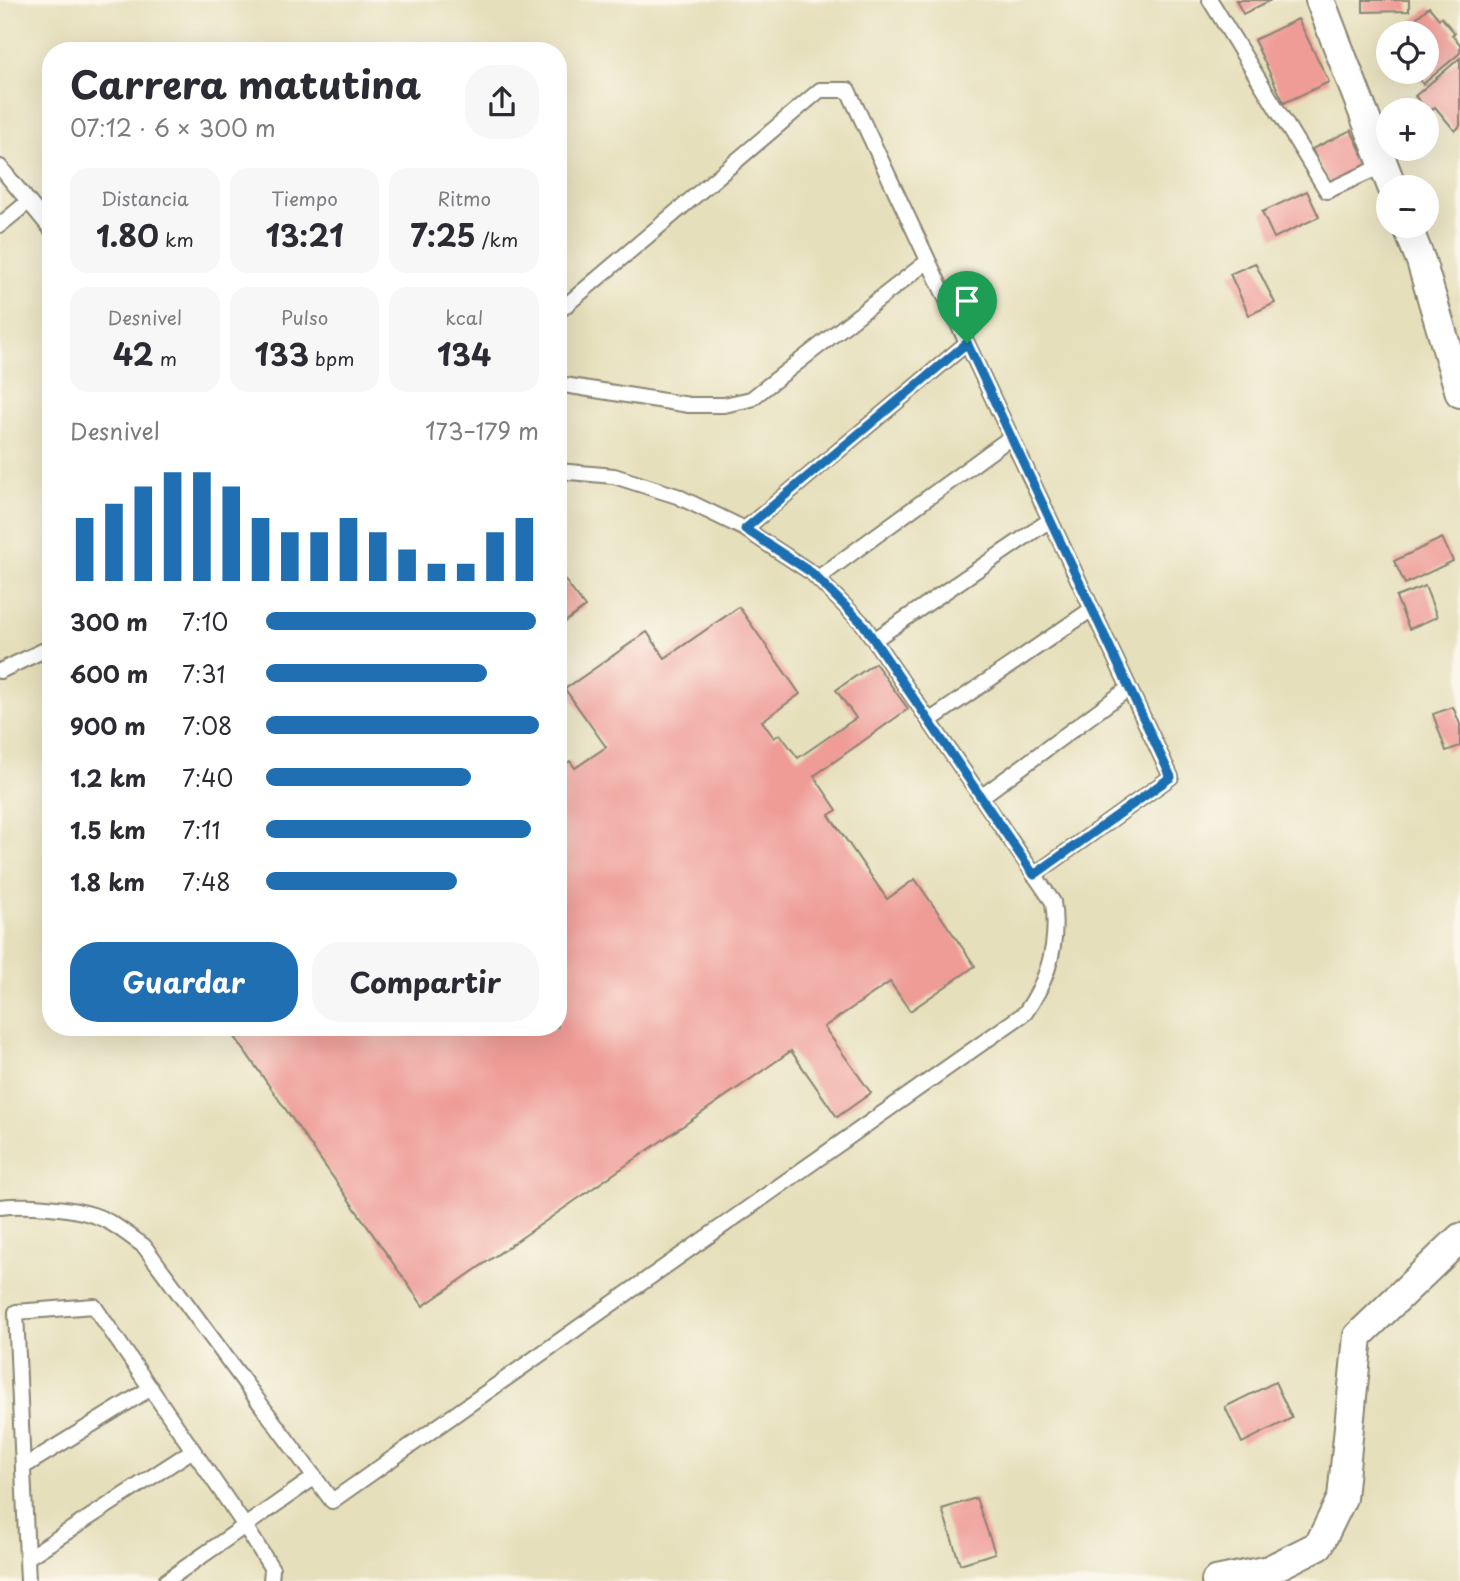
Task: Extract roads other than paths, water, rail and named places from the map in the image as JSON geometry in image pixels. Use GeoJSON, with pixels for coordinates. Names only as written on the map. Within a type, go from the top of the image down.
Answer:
{"type":"FeatureCollection","features":[{"type":"Feature","properties":{"kind":"street"},"geometry":{"type":"LineString","coordinates":[[1320,0],[1388,175]]}},
{"type":"Feature","properties":{"kind":"street"},"geometry":{"type":"LineString","coordinates":[[1412,238],[1460,393]]}},
{"type":"Feature","properties":{"kind":"street"},"geometry":{"type":"LineString","coordinates":[[1216,1581],[1269,1570],[1319,1545],[1342,1498],[1358,1336],[1460,1238]]}},
{"type":"Feature","properties":{"kind":"lane"},"geometry":{"type":"LineString","coordinates":[[1210,0],[1327,191],[1376,179]]}},
{"type":"Feature","properties":{"kind":"lane"},"geometry":{"type":"LineString","coordinates":[[567,304],[820,90],[848,90],[1171,777],[1034,875]]}},
{"type":"Feature","properties":{"kind":"lane"},"geometry":{"type":"LineString","coordinates":[[0,167],[42,218]]}},
{"type":"Feature","properties":{"kind":"lane"},"geometry":{"type":"LineString","coordinates":[[0,225],[28,201]]}},
{"type":"Feature","properties":{"kind":"lane"},"geometry":{"type":"LineString","coordinates":[[567,385],[689,405],[724,405],[751,399],[928,261]]}},
{"type":"Feature","properties":{"kind":"lane"},"geometry":{"type":"LineString","coordinates":[[745,529],[967,343]]}},
{"type":"Feature","properties":{"kind":"lane"},"geometry":{"type":"LineString","coordinates":[[817,578],[1011,436]]}},
{"type":"Feature","properties":{"kind":"lane"},"geometry":{"type":"LineString","coordinates":[[0,1207],[65,1209],[93,1215],[145,1246],[332,1501],[1026,1013],[1040,991],[1053,953],[1057,926],[1053,902],[863,624],[817,578],[745,529],[677,496],[614,476],[567,472]]}},
{"type":"Feature","properties":{"kind":"lane"},"geometry":{"type":"LineString","coordinates":[[874,640],[1050,520]]}},
{"type":"Feature","properties":{"kind":"lane"},"geometry":{"type":"LineString","coordinates":[[929,721],[1092,609]]}},
{"type":"Feature","properties":{"kind":"lane"},"geometry":{"type":"LineString","coordinates":[[0,671],[42,651]]}},
{"type":"Feature","properties":{"kind":"lane"},"geometry":{"type":"LineString","coordinates":[[981,797],[1129,688]]}},
{"type":"Feature","properties":{"kind":"lane"},"geometry":{"type":"LineString","coordinates":[[28,1581],[16,1312],[94,1306],[245,1526],[272,1569],[271,1581]]}},
{"type":"Feature","properties":{"kind":"lane"},"geometry":{"type":"LineString","coordinates":[[23,1467],[151,1388]]}},
{"type":"Feature","properties":{"kind":"lane"},"geometry":{"type":"LineString","coordinates":[[27,1558],[192,1450]]}},
{"type":"Feature","properties":{"kind":"lane"},"geometry":{"type":"LineString","coordinates":[[166,1581],[315,1478]]}}]}
